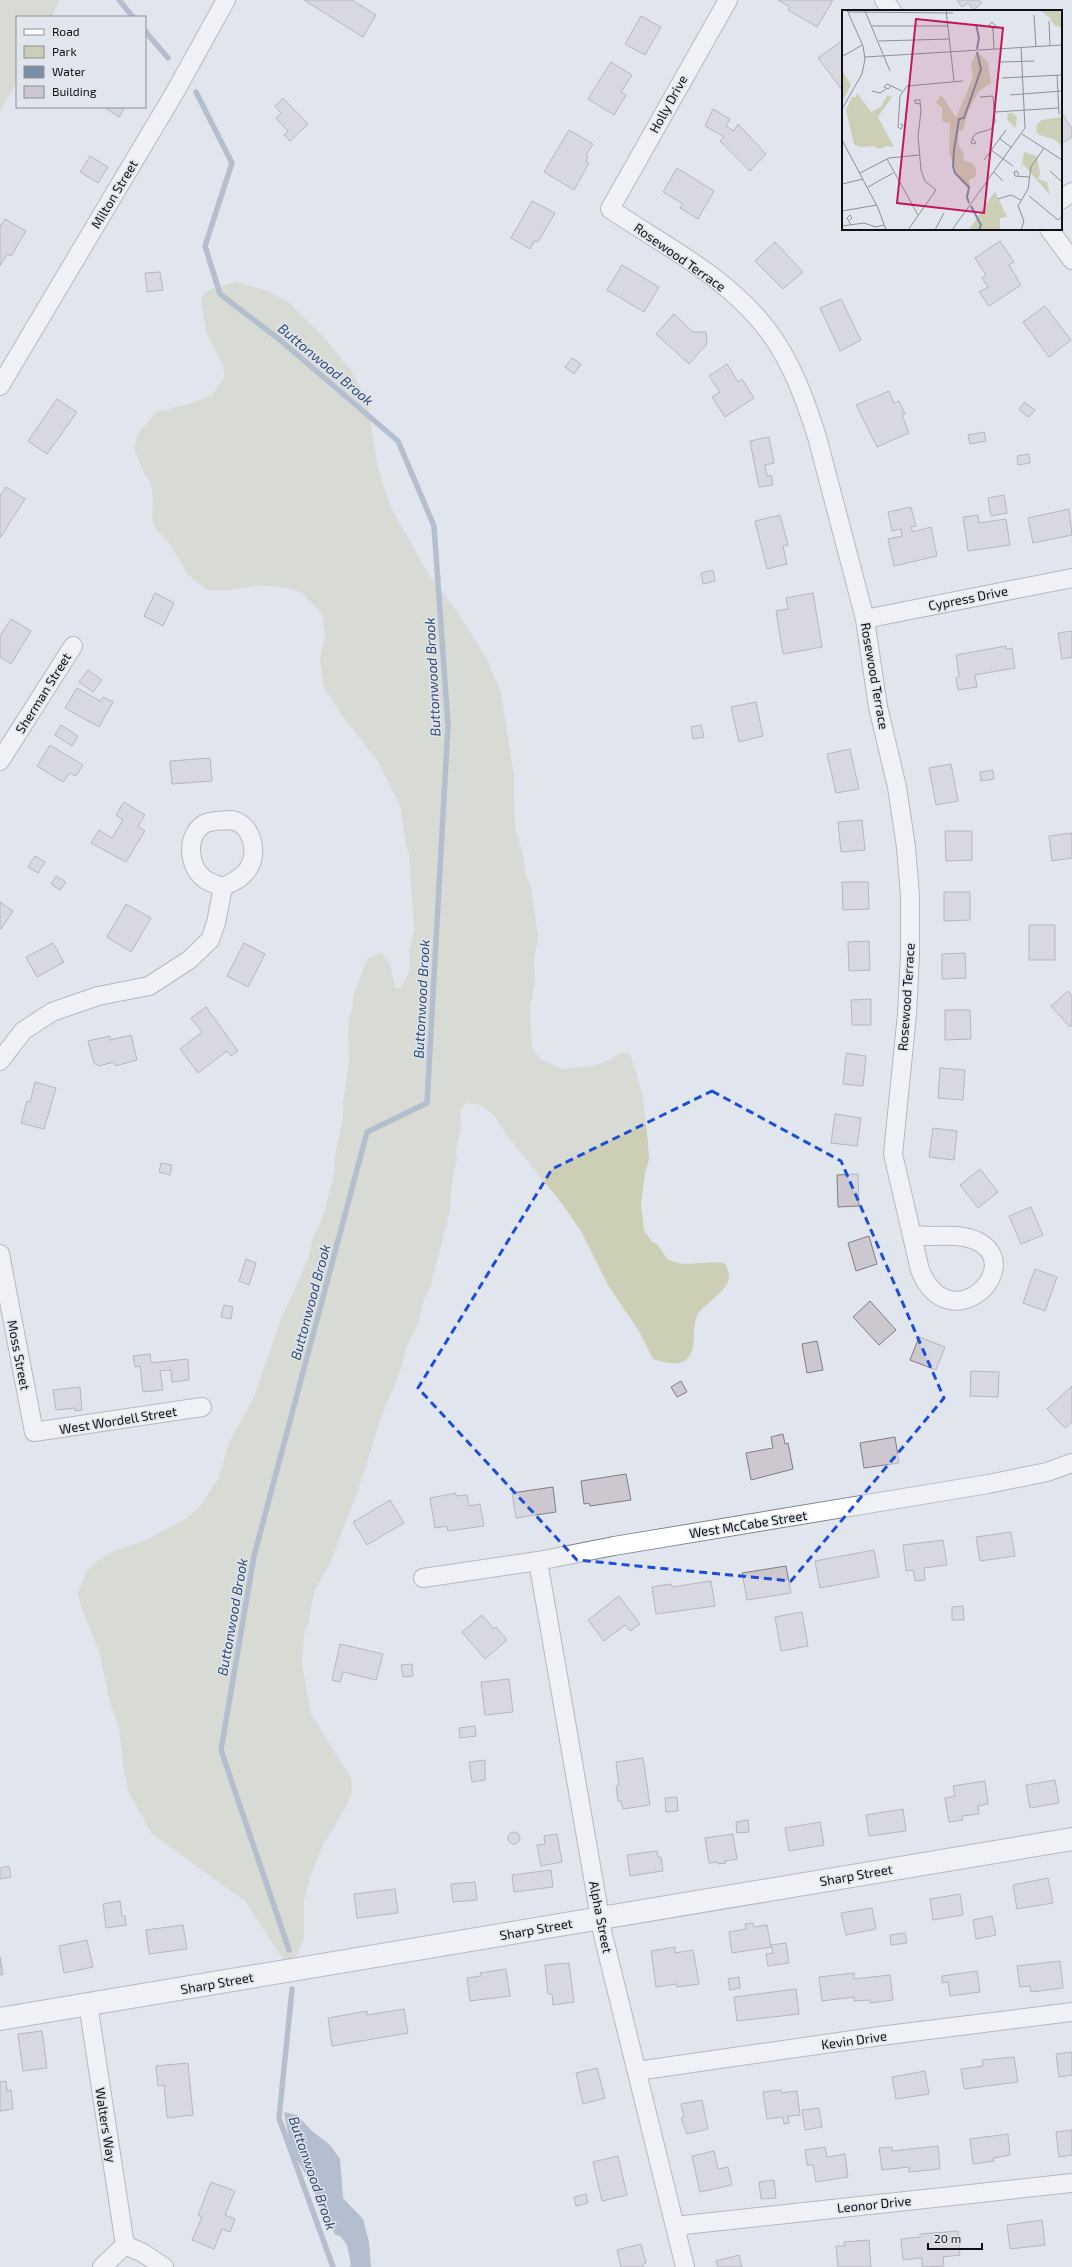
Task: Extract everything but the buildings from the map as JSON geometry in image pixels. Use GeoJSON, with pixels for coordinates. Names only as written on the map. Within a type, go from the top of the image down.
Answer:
{"type":"FeatureCollection","features":[{"type":"Feature","properties":{"kind":"street","name":"Milton Street"},"geometry":{"type":"LineString","coordinates":[[0,386],[175,92],[226,0]]}},
{"type":"Feature","properties":{"kind":"street","name":"Holly Drive"},"geometry":{"type":"LineString","coordinates":[[610,209],[728,0]]}},
{"type":"Feature","properties":{"kind":"street"},"geometry":{"type":"LineString","coordinates":[[884,0],[891,10]]}},
{"type":"Feature","properties":{"kind":"street"},"geometry":{"type":"LineString","coordinates":[[1062,199],[1072,192]]}},
{"type":"Feature","properties":{"kind":"street","name":"Rosewood Terrace"},"geometry":{"type":"LineString","coordinates":[[610,209],[697,265],[756,315],[776,342],[798,382],[808,408],[865,619],[878,707],[897,787],[906,846],[910,895],[907,1014],[893,1154],[920,1270],[928,1286],[937,1295],[950,1299],[968,1299],[985,1288],[992,1272],[993,1262],[990,1253],[981,1244],[963,1237],[913,1235]]}},
{"type":"Feature","properties":{"kind":"street"},"geometry":{"type":"LineString","coordinates":[[1050,230],[1072,260]]}},
{"type":"Feature","properties":{"kind":"street","name":"Cypress Drive"},"geometry":{"type":"LineString","coordinates":[[865,619],[1072,578]]}},
{"type":"Feature","properties":{"kind":"street","name":"Sherman Street"},"geometry":{"type":"LineString","coordinates":[[0,761],[73,646]]}},
{"type":"Feature","properties":{"kind":"street"},"geometry":{"type":"LineString","coordinates":[[0,1061],[22,1031],[52,1012],[98,996],[149,986],[189,960],[210,940],[216,923],[223,887]]}},
{"type":"Feature","properties":{"kind":"street","name":"Moss Street"},"geometry":{"type":"LineString","coordinates":[[0,1254],[34,1432]]}},
{"type":"Feature","properties":{"kind":"street","name":"West Wordell Street"},"geometry":{"type":"LineString","coordinates":[[34,1432],[202,1407]]}},
{"type":"Feature","properties":{"kind":"street","name":"West McCabe Street"},"geometry":{"type":"LineString","coordinates":[[423,1578],[538,1561],[614,1546],[988,1484],[1047,1472],[1072,1463]]}},
{"type":"Feature","properties":{"kind":"street","name":"Alpha Street"},"geometry":{"type":"LineString","coordinates":[[538,1561],[600,1919],[685,2267]]}},
{"type":"Feature","properties":{"kind":"street","name":"Sharp Street"},"geometry":{"type":"LineString","coordinates":[[0,2019],[1072,1839]]}},
{"type":"Feature","properties":{"kind":"street","name":"Walters Way"},"geometry":{"type":"LineString","coordinates":[[88,2004],[125,2245]]}},
{"type":"Feature","properties":{"kind":"street","name":"Kevin Drive"},"geometry":{"type":"LineString","coordinates":[[637,2071],[880,2036],[1072,2012]]}},
{"type":"Feature","properties":{"kind":"street","name":"Leonor Drive"},"geometry":{"type":"LineString","coordinates":[[675,2226],[1072,2183]]}},
{"type":"Feature","properties":{"kind":"street"},"geometry":{"type":"LineString","coordinates":[[102,2267],[125,2245],[144,2253],[164,2267]]}},
{"type":"Feature","properties":{"kind":"highlighted area"},"geometry":{"type":"Polygon","coordinates":[[[712,1091],[841,1161],[944,1398],[791,1581],[577,1560],[418,1388],[552,1169],[712,1091]]]}},
{"type":"Feature","properties":{"kind":"green space"},"geometry":{"type":"Polygon","coordinates":[[[0,0],[59,0],[52,16],[16,16],[16,83],[0,113],[0,0]]]}},
{"type":"Feature","properties":{"kind":"green space"},"geometry":{"type":"Polygon","coordinates":[[[235,282],[268,291],[288,302],[321,334],[352,372],[367,401],[377,463],[386,495],[395,515],[429,575],[454,607],[487,659],[501,693],[514,776],[516,832],[523,855],[525,872],[532,891],[538,939],[534,961],[535,982],[530,1007],[532,1047],[539,1058],[561,1069],[592,1066],[608,1061],[620,1053],[627,1053],[631,1056],[643,1096],[648,1143],[649,1160],[645,1173],[641,1205],[644,1230],[651,1241],[658,1245],[667,1259],[674,1262],[688,1264],[724,1263],[728,1271],[729,1278],[722,1291],[698,1314],[692,1350],[686,1360],[674,1364],[653,1359],[639,1331],[608,1285],[582,1233],[563,1205],[505,1133],[494,1115],[480,1105],[466,1103],[460,1111],[461,1130],[456,1150],[457,1160],[453,1175],[449,1214],[430,1288],[424,1299],[418,1324],[407,1345],[402,1366],[380,1421],[359,1488],[330,1563],[314,1592],[308,1625],[304,1635],[302,1663],[311,1714],[351,1778],[352,1792],[346,1807],[323,1845],[312,1871],[304,1900],[304,1940],[293,1961],[286,1960],[279,1953],[245,1901],[152,1834],[128,1791],[124,1773],[119,1727],[110,1702],[99,1651],[82,1609],[78,1593],[87,1571],[93,1564],[114,1551],[144,1541],[187,1518],[201,1505],[218,1479],[230,1440],[253,1400],[281,1319],[308,1259],[312,1240],[324,1214],[335,1169],[334,1161],[343,1117],[343,1101],[349,1063],[348,1022],[353,1005],[353,996],[367,959],[381,953],[390,964],[395,988],[401,988],[410,970],[409,951],[414,930],[409,853],[406,846],[401,808],[378,762],[341,714],[323,686],[320,658],[325,636],[322,614],[302,593],[288,588],[258,585],[230,590],[207,590],[189,576],[169,543],[156,529],[152,520],[153,501],[151,483],[144,473],[134,448],[138,434],[156,412],[189,404],[212,395],[224,377],[223,365],[206,331],[201,298],[209,290],[235,282]]]}},
{"type":"Feature","properties":{"kind":"water"},"geometry":{"type":"Polygon","coordinates":[[[284,2112],[297,2115],[312,2131],[330,2145],[340,2159],[343,2198],[363,2219],[369,2242],[371,2267],[349,2267],[351,2265],[347,2245],[341,2237],[335,2234],[327,2221],[308,2178],[291,2150],[284,2112]]]}},
{"type":"Feature","properties":{"kind":"waterway","name":"Buttonwood Brook"},"geometry":{"type":"LineString","coordinates":[[119,0],[132,16]]}},
{"type":"Feature","properties":{"kind":"waterway","name":"Buttonwood Brook"},"geometry":{"type":"LineString","coordinates":[[146,32],[168,58]]}},
{"type":"Feature","properties":{"kind":"waterway","name":"Buttonwood Brook"},"geometry":{"type":"LineString","coordinates":[[196,92],[232,163],[205,246],[220,294],[280,340],[398,441],[434,526],[448,725],[427,1103],[367,1132],[254,1556],[221,1750],[289,1950]]}},
{"type":"Feature","properties":{"kind":"waterway","name":"Buttonwood Brook"},"geometry":{"type":"LineString","coordinates":[[292,1989],[279,2118],[333,2267]]}}]}
